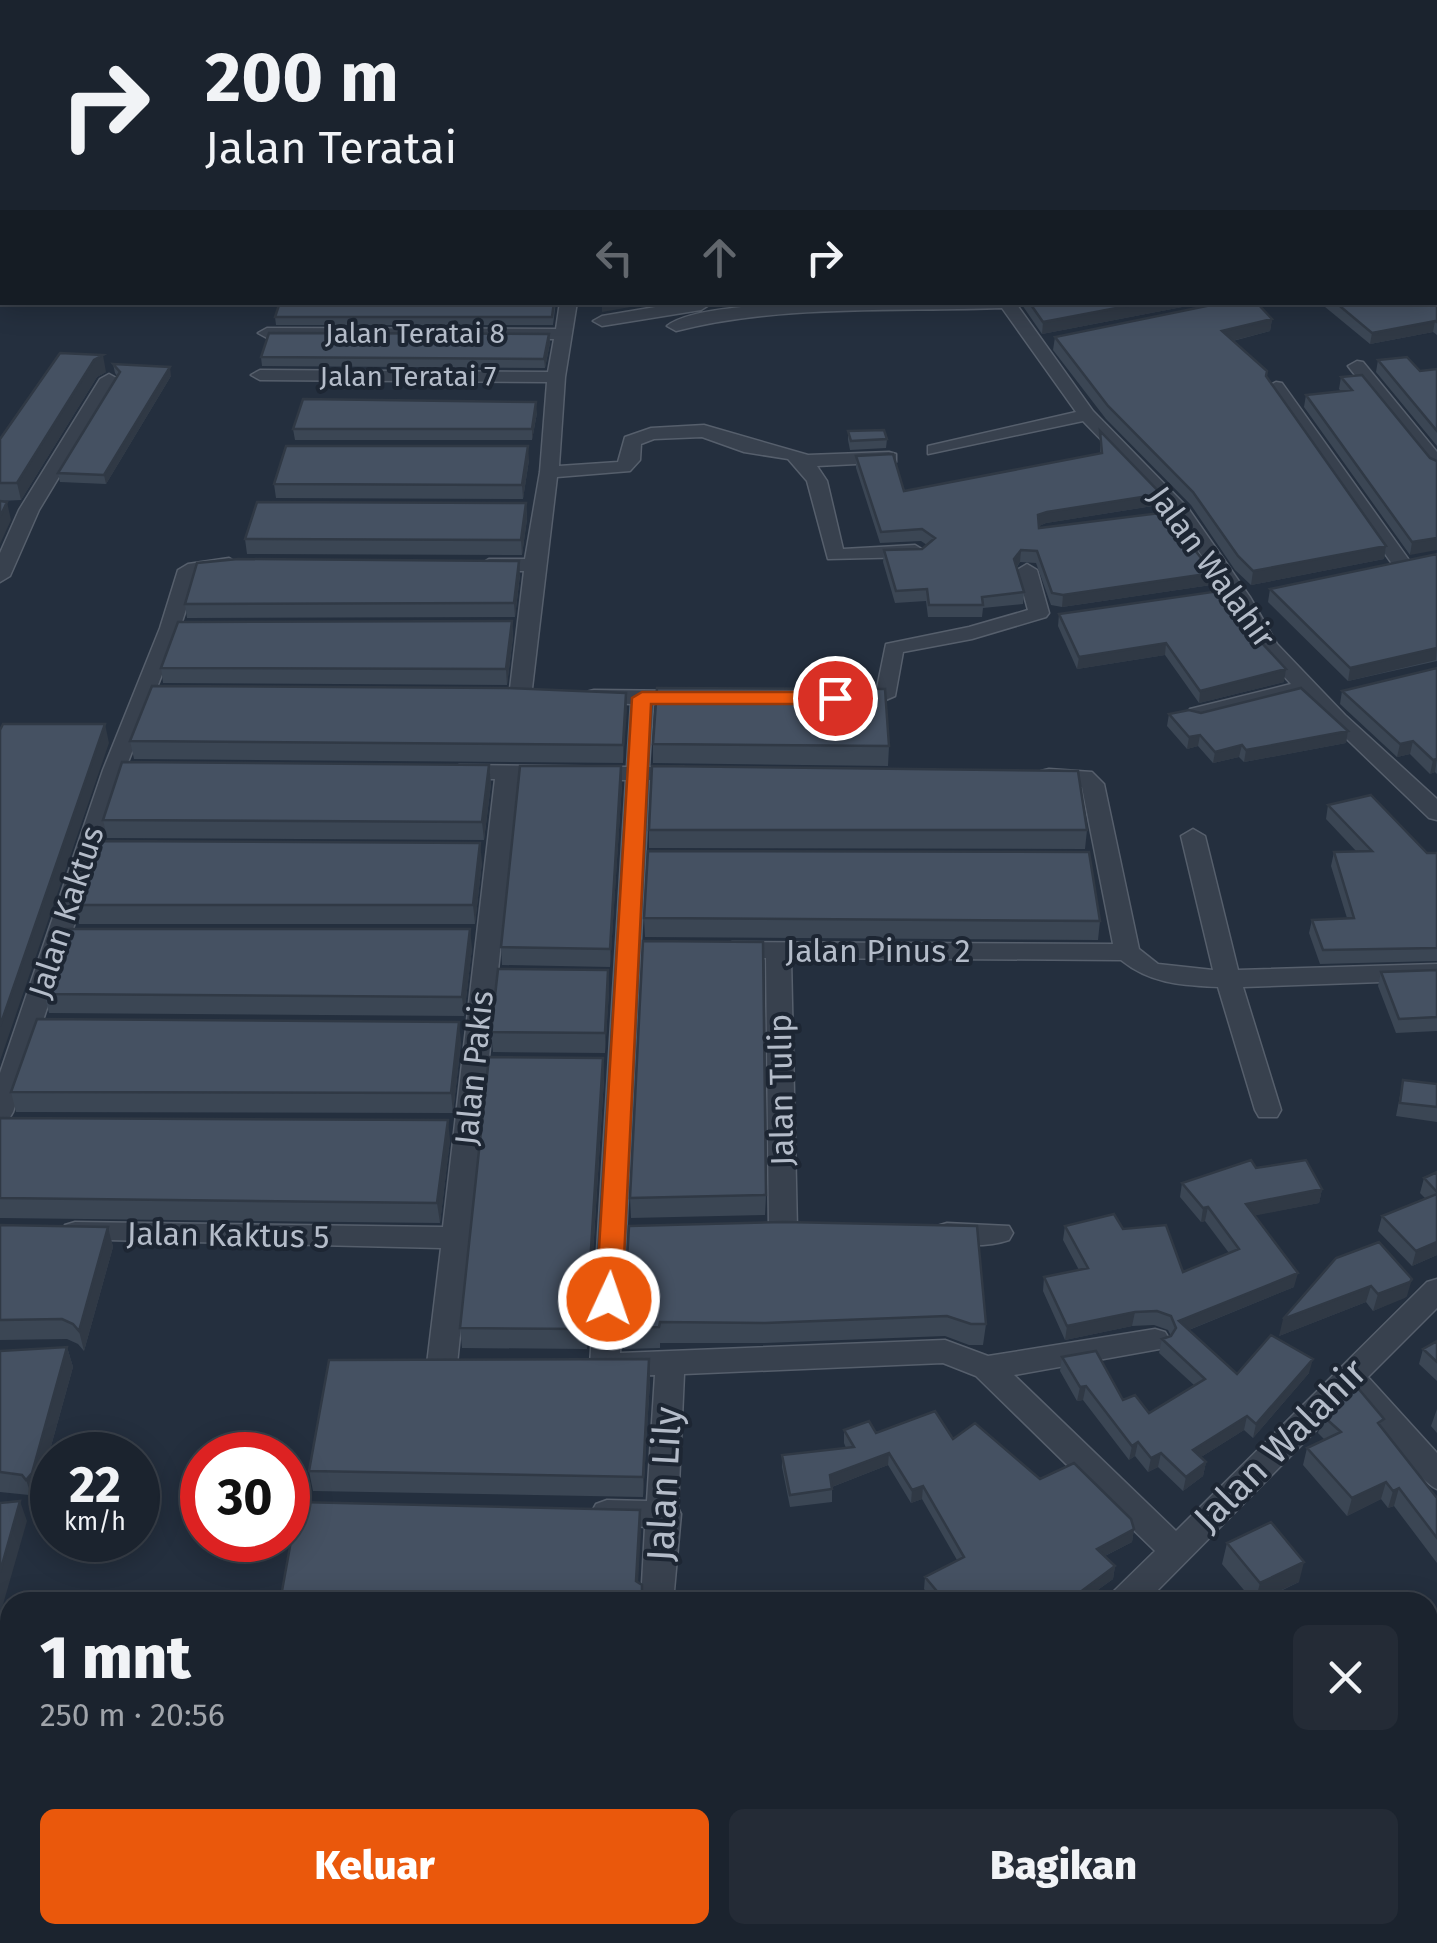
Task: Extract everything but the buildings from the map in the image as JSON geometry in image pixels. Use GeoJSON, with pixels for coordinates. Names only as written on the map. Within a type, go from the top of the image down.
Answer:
{"type":"FeatureCollection","features":[{"type":"Feature","properties":{"kind":"street"},"geometry":{"type":"LineString","coordinates":[[519,697],[518,627],[536,565],[533,509],[549,472],[540,450],[544,404],[556,377],[568,305]]}},
{"type":"Feature","properties":{"kind":"street"},"geometry":{"type":"LineString","coordinates":[[602,320],[694,305]]}},
{"type":"Feature","properties":{"kind":"street"},"geometry":{"type":"LineString","coordinates":[[676,326],[690,319],[743,314],[958,305]]}},
{"type":"Feature","properties":{"kind":"street","name":"Jalan Walahir"},"geometry":{"type":"LineString","coordinates":[[1008,305],[1043,342],[1087,415],[1238,594],[1268,647],[1437,813]]}},
{"type":"Feature","properties":{"kind":"street","name":"Jalan Teratai 8"},"geometry":{"type":"LineString","coordinates":[[267,333],[562,334]]}},
{"type":"Feature","properties":{"kind":"street"},"geometry":{"type":"LineString","coordinates":[[1358,366],[1437,464]]}},
{"type":"Feature","properties":{"kind":"street","name":"Jalan Teratai 7"},"geometry":{"type":"LineString","coordinates":[[260,375],[556,377]]}},
{"type":"Feature","properties":{"kind":"street"},"geometry":{"type":"LineString","coordinates":[[1,573],[30,510],[109,379]]}},
{"type":"Feature","properties":{"kind":"street"},"geometry":{"type":"LineString","coordinates":[[1276,386],[1402,565]]}},
{"type":"Feature","properties":{"kind":"street"},"geometry":{"type":"LineString","coordinates":[[935,450],[1087,415]]}},
{"type":"Feature","properties":{"kind":"street"},"geometry":{"type":"LineString","coordinates":[[549,472],[622,468],[632,460],[632,441],[642,436],[698,431],[752,448],[794,454],[804,461],[817,482],[835,555],[920,550]]}},
{"type":"Feature","properties":{"kind":"street"},"geometry":{"type":"LineString","coordinates":[[804,461],[888,458]]}},
{"type":"Feature","properties":{"kind":"street"},"geometry":{"type":"LineString","coordinates":[[0,510],[30,510]]}},
{"type":"Feature","properties":{"kind":"street","name":"Jalan Kaktus"},"geometry":{"type":"LineString","coordinates":[[6,1120],[18,1033],[68,936],[123,770],[180,628],[188,570],[202,565],[260,564]]}},
{"type":"Feature","properties":{"kind":"street"},"geometry":{"type":"LineString","coordinates":[[477,565],[536,565]]}},
{"type":"Feature","properties":{"kind":"street"},"geometry":{"type":"LineString","coordinates":[[835,698],[874,698],[890,687],[892,648],[1050,615],[1026,570]]}},
{"type":"Feature","properties":{"kind":"street"},"geometry":{"type":"LineString","coordinates":[[1198,714],[1319,694]]}},
{"type":"Feature","properties":{"kind":"street"},"geometry":{"type":"LineString","coordinates":[[572,697],[719,698]]}},
{"type":"Feature","properties":{"kind":"street"},"geometry":{"type":"LineString","coordinates":[[606,1365],[622,1232],[613,1066],[617,979],[638,949],[642,859],[637,774],[642,698]]}},
{"type":"Feature","properties":{"kind":"street"},"geometry":{"type":"LineString","coordinates":[[428,772],[715,774]]}},
{"type":"Feature","properties":{"kind":"street","name":"Jalan Pakis"},"geometry":{"type":"LineString","coordinates":[[442,1364],[456,1238],[458,1127],[484,1065],[469,1029],[493,977],[479,936],[488,851],[507,773]]}},
{"type":"Feature","properties":{"kind":"street"},"geometry":{"type":"LineString","coordinates":[[1026,776],[1084,777],[1094,784],[1100,860],[1128,952],[1149,970],[1170,976],[1228,978],[1437,972]]}},
{"type":"Feature","properties":{"kind":"street"},"geometry":{"type":"LineString","coordinates":[[1413,786],[1437,780]]}},
{"type":"Feature","properties":{"kind":"street"},"geometry":{"type":"LineString","coordinates":[[1193,836],[1228,978],[1268,1110]]}},
{"type":"Feature","properties":{"kind":"street","name":"Jalan Pinus 2"},"geometry":{"type":"LineString","coordinates":[[703,950],[1128,952]]}},
{"type":"Feature","properties":{"kind":"street","name":"Jalan Tulip"},"geometry":{"type":"LineString","coordinates":[[778,950],[784,1230]]}},
{"type":"Feature","properties":{"kind":"street"},"geometry":{"type":"LineString","coordinates":[[18,1033],[56,1026]]}},
{"type":"Feature","properties":{"kind":"street","name":"Jalan Kaktus 5"},"geometry":{"type":"LineString","coordinates":[[38,1232],[456,1238]]}},
{"type":"Feature","properties":{"kind":"street"},"geometry":{"type":"LineString","coordinates":[[921,1233],[999,1233]]}},
{"type":"Feature","properties":{"kind":"street","name":"Jalan Walahir"},"geometry":{"type":"LineString","coordinates":[[1135,1592],[1437,1290]]}},
{"type":"Feature","properties":{"kind":"street"},"geometry":{"type":"LineString","coordinates":[[987,1368],[1155,1340]]}},
{"type":"Feature","properties":{"kind":"street"},"geometry":{"type":"LineString","coordinates":[[569,1365],[670,1366],[944,1351],[987,1368],[1176,1550]]}},
{"type":"Feature","properties":{"kind":"street"},"geometry":{"type":"LineString","coordinates":[[408,1363],[478,1364]]}},
{"type":"Feature","properties":{"kind":"street","name":"Jalan Lily"},"geometry":{"type":"LineString","coordinates":[[658,1592],[670,1366]]}},
{"type":"Feature","properties":{"kind":"street"},"geometry":{"type":"LineString","coordinates":[[1349,1377],[1394,1422],[1437,1476]]}},
{"type":"Feature","properties":{"kind":"street"},"geometry":{"type":"LineString","coordinates":[[585,1513],[665,1514]]}},
{"type":"Feature","properties":{"kind":"route"},"geometry":{"type":"LineString","coordinates":[[609,1299],[642,698],[835,698]]}}]}
